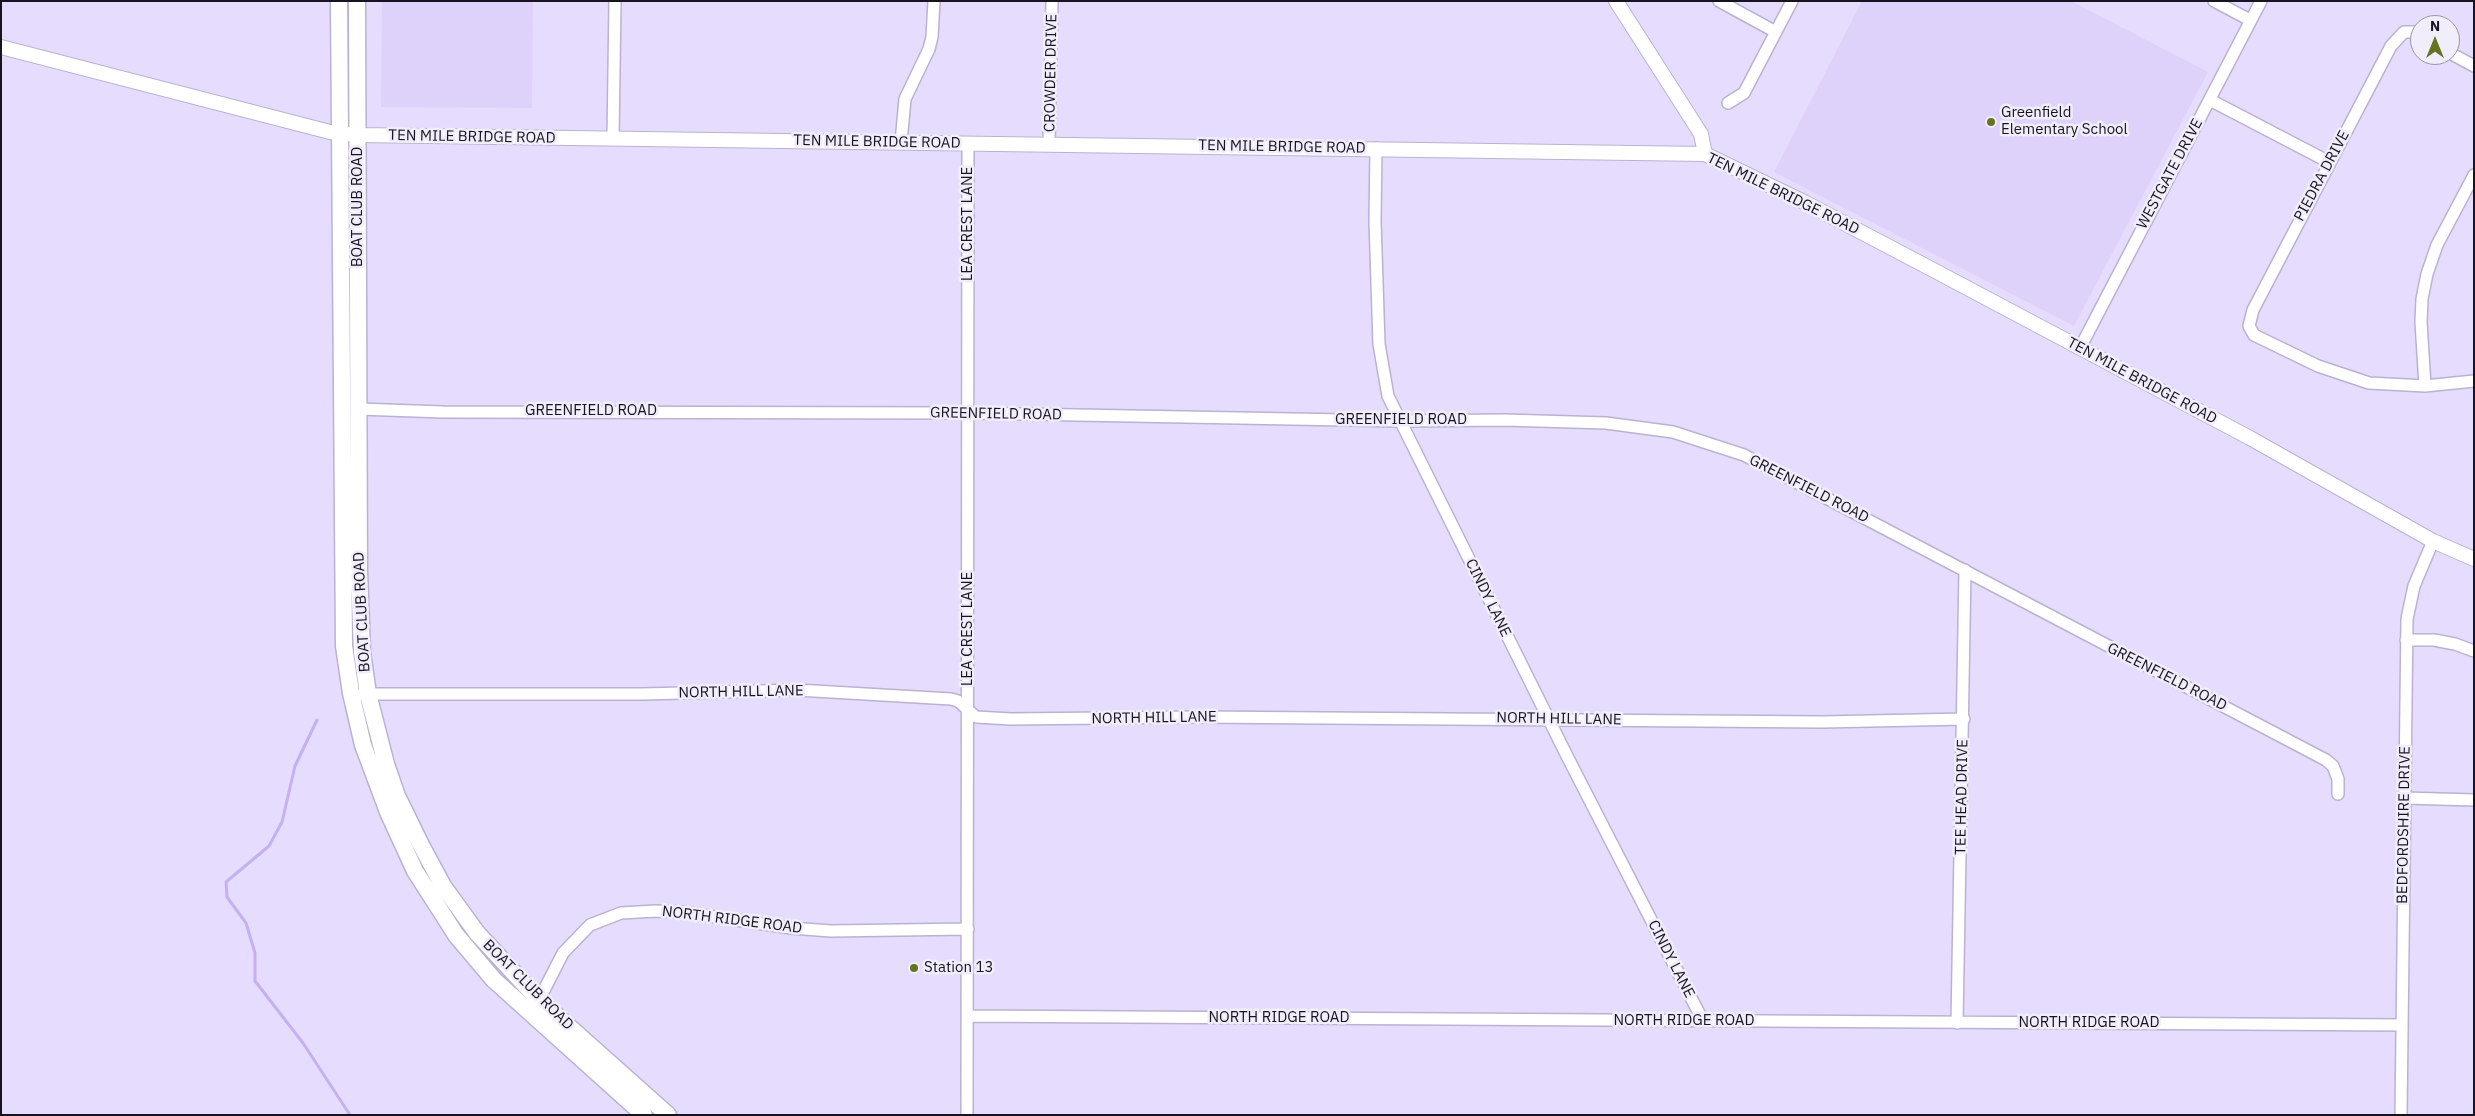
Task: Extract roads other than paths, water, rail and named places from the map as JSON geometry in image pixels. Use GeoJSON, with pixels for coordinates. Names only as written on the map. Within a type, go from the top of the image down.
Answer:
{"type":"FeatureCollection","features":[{"type":"Feature","properties":{"kind":"main road","name":"BOAT CLUB ROAD"},"geometry":{"type":"LineString","coordinates":[[340,1],[350,135],[359,409],[359,571],[362,652],[368,694],[386,764],[397,796],[443,886],[477,933],[539,1000],[668,1115]]}},
{"type":"Feature","properties":{"kind":"main road","name":"BOAT CLUB ROAD"},"geometry":{"type":"LineString","coordinates":[[357,1],[350,135],[342,535],[344,646],[351,694],[363,745],[388,812],[415,871],[456,935],[494,980],[644,1115]]}},
{"type":"Feature","properties":{"kind":"street"},"geometry":{"type":"LineString","coordinates":[[613,139],[614,1]]}},
{"type":"Feature","properties":{"kind":"street"},"geometry":{"type":"LineString","coordinates":[[901,142],[904,99],[929,49],[932,37],[934,1]]}},
{"type":"Feature","properties":{"kind":"street","name":"CROWDER DRIVE"},"geometry":{"type":"LineString","coordinates":[[1049,144],[1052,1]]}},
{"type":"Feature","properties":{"kind":"street"},"geometry":{"type":"LineString","coordinates":[[1616,1],[1700,134],[1705,154]]}},
{"type":"Feature","properties":{"kind":"street"},"geometry":{"type":"LineString","coordinates":[[1719,1],[1776,32]]}},
{"type":"Feature","properties":{"kind":"street"},"geometry":{"type":"LineString","coordinates":[[1728,103],[1744,94],[1792,1]]}},
{"type":"Feature","properties":{"kind":"street"},"geometry":{"type":"LineString","coordinates":[[2214,1],[2250,20]]}},
{"type":"Feature","properties":{"kind":"street","name":"WESTGATE DRIVE"},"geometry":{"type":"LineString","coordinates":[[2080,348],[2261,1]]}},
{"type":"Feature","properties":{"kind":"street","name":"PIEDRA DRIVE"},"geometry":{"type":"LineString","coordinates":[[2410,32],[2404,32],[2390,46],[2253,310],[2249,326],[2254,335],[2341,375],[2378,384],[2425,386]]}},
{"type":"Feature","properties":{"kind":"street","name":"TEN MILE BRIDGE ROAD"},"geometry":{"type":"LineString","coordinates":[[1,47],[350,135],[1705,154],[1806,203],[2250,438],[2433,541],[2474,559]]}},
{"type":"Feature","properties":{"kind":"street"},"geometry":{"type":"LineString","coordinates":[[2460,58],[2474,66]]}},
{"type":"Feature","properties":{"kind":"street"},"geometry":{"type":"LineString","coordinates":[[2210,100],[2329,162]]}},
{"type":"Feature","properties":{"kind":"street","name":"LEA CREST LANE"},"geometry":{"type":"LineString","coordinates":[[967,1115],[968,143]]}},
{"type":"Feature","properties":{"kind":"street","name":"CINDY LANE"},"geometry":{"type":"LineString","coordinates":[[1376,148],[1375,221],[1379,344],[1388,396],[1548,719],[1702,1021]]}},
{"type":"Feature","properties":{"kind":"street"},"geometry":{"type":"LineString","coordinates":[[2474,175],[2437,246],[2427,274],[2422,299],[2421,322],[2425,386],[2474,381]]}},
{"type":"Feature","properties":{"kind":"street","name":"GREENFIELD ROAD"},"geometry":{"type":"LineString","coordinates":[[359,409],[443,412],[969,413],[1400,421],[1505,420],[1606,423],[1673,432],[1744,456],[2326,760],[2333,766],[2338,779],[2338,794]]}},
{"type":"Feature","properties":{"kind":"street","name":"BEDFORDSHIRE DRIVE"},"geometry":{"type":"LineString","coordinates":[[2401,1115],[2406,640],[2410,600],[2420,569],[2433,541]]}},
{"type":"Feature","properties":{"kind":"street","name":"TEE HEAD DRIVE"},"geometry":{"type":"LineString","coordinates":[[1957,1023],[1964,719],[1965,570]]}},
{"type":"Feature","properties":{"kind":"street"},"geometry":{"type":"LineString","coordinates":[[2406,640],[2434,640],[2455,644],[2474,651]]}},
{"type":"Feature","properties":{"kind":"street","name":"NORTH HILL LANE"},"geometry":{"type":"LineString","coordinates":[[351,694],[643,694],[797,690],[952,699],[958,700],[976,717],[1011,719],[1199,717],[1823,722],[1964,719]]}},
{"type":"Feature","properties":{"kind":"street"},"geometry":{"type":"LineString","coordinates":[[2405,798],[2474,800]]}},
{"type":"Feature","properties":{"kind":"street","name":"NORTH RIDGE ROAD"},"geometry":{"type":"LineString","coordinates":[[539,1000],[563,953],[590,925],[621,913],[681,912],[791,928],[831,931],[968,930]]}},
{"type":"Feature","properties":{"kind":"street","name":"NORTH RIDGE ROAD"},"geometry":{"type":"LineString","coordinates":[[967,1016],[2402,1025]]}},
{"type":"Feature","properties":{"kind":"waterway"},"geometry":{"type":"LineString","coordinates":[[317,720],[295,766],[282,822],[269,846],[226,882],[227,897],[246,923],[255,953],[255,981],[303,1043],[350,1115]]}},
{"type":"Feature","properties":{"kind":"place","name":"Greenfield Elementary School"},"geometry":{"type":"Point","coordinates":[1991,122]}},
{"type":"Feature","properties":{"kind":"place","name":"Station 13"},"geometry":{"type":"Point","coordinates":[914,968]}}]}
